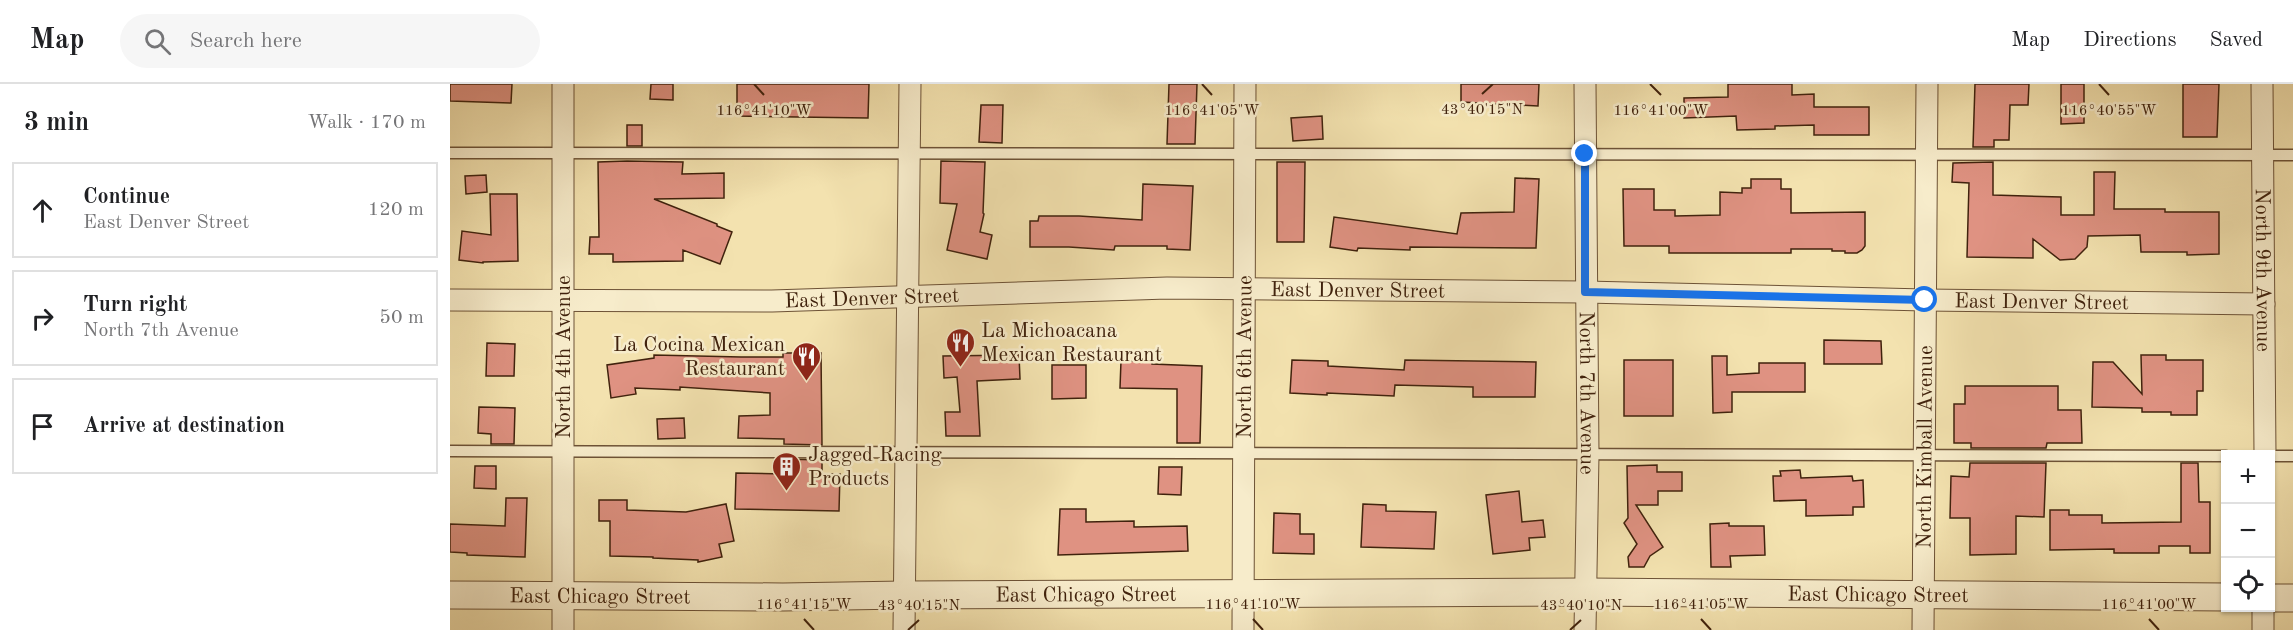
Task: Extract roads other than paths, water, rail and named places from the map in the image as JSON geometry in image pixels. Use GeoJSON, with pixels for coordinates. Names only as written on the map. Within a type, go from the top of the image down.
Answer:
{"type":"FeatureCollection","features":[{"type":"Feature","properties":{"kind":"street","name":"North 4th Avenue"},"geometry":{"type":"LineString","coordinates":[[562,630],[563,84]]}},
{"type":"Feature","properties":{"kind":"street"},"geometry":{"type":"LineString","coordinates":[[904,630],[909,84]]}},
{"type":"Feature","properties":{"kind":"street","name":"North 6th Avenue"},"geometry":{"type":"LineString","coordinates":[[1243,630],[1245,84]]}},
{"type":"Feature","properties":{"kind":"street","name":"North 7th Avenue"},"geometry":{"type":"LineString","coordinates":[[1585,84],[1588,454],[1585,630]]}},
{"type":"Feature","properties":{"kind":"street","name":"North Kimball Avenue"},"geometry":{"type":"LineString","coordinates":[[1923,630],[1927,84]]}},
{"type":"Feature","properties":{"kind":"street","name":"North 9th Avenue"},"geometry":{"type":"LineString","coordinates":[[2262,84],[2265,450]]}},
{"type":"Feature","properties":{"kind":"street","name":"East Denver Street"},"geometry":{"type":"LineString","coordinates":[[450,300],[772,301],[1167,288],[1585,292],[1925,300],[2265,304]]}},
{"type":"Feature","properties":{"kind":"street","name":"East Chicago Street"},"geometry":{"type":"LineString","coordinates":[[450,595],[783,597],[1586,592],[2221,597]]}},
{"type":"Feature","properties":{"kind":"street"},"geometry":{"type":"LineString","coordinates":[[2275,598],[2293,598]]}},
{"type":"Feature","properties":{"kind":"street"},"geometry":{"type":"LineString","coordinates":[[2263,612],[2263,630]]}},
{"type":"Feature","properties":{"kind":"lane"},"geometry":{"type":"LineString","coordinates":[[450,153],[2293,155]]}},
{"type":"Feature","properties":{"kind":"lane"},"geometry":{"type":"LineString","coordinates":[[450,451],[2221,456]]}},
{"type":"Feature","properties":{"kind":"lane"},"geometry":{"type":"LineString","coordinates":[[2275,456],[2293,456]]}},
{"type":"Feature","properties":{"kind":"place","name":"La Michoacana Mexican Restaurant"},"geometry":{"type":"Point","coordinates":[960,368]}},
{"type":"Feature","properties":{"kind":"place","name":"La Cocina Mexican Restaurant"},"geometry":{"type":"Point","coordinates":[806,382]}},
{"type":"Feature","properties":{"kind":"place","name":"Jagged Racing Products"},"geometry":{"type":"Point","coordinates":[787,492]}}]}
